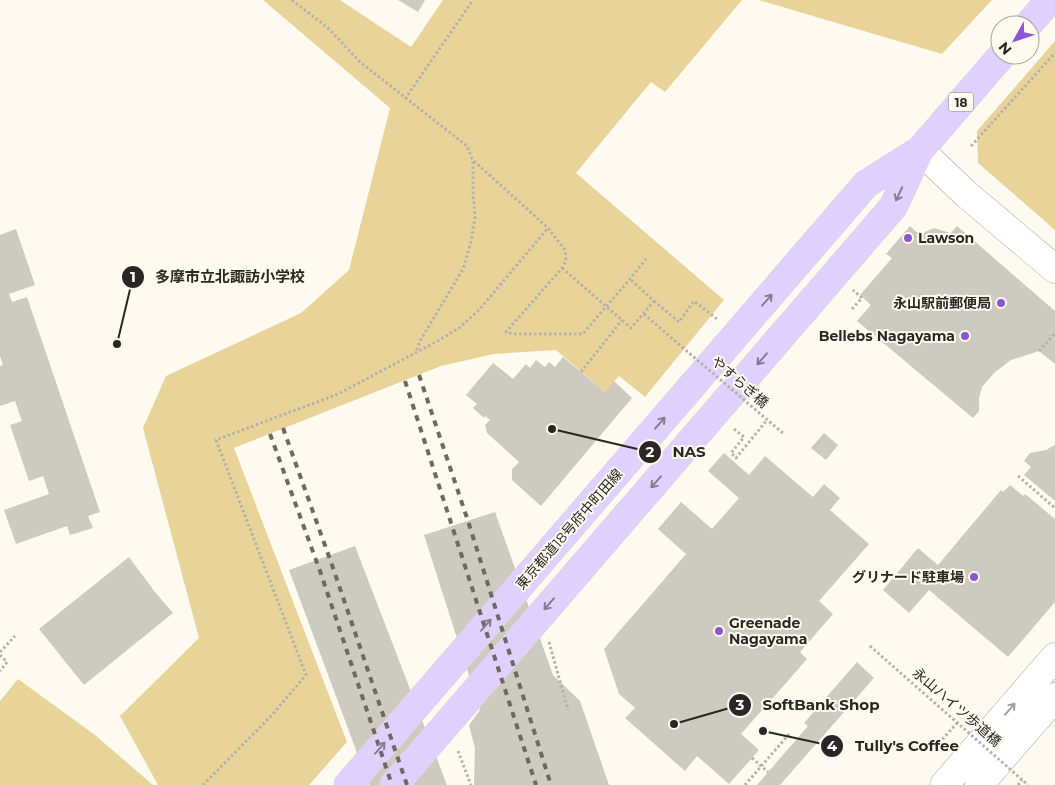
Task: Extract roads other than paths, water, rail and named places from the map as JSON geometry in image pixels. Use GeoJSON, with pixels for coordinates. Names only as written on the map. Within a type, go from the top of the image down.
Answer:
{"type":"FeatureCollection","features":[{"type":"Feature","properties":{"kind":"main road"},"geometry":{"type":"LineString","coordinates":[[1037,15],[1050,0]]}},
{"type":"Feature","properties":{"kind":"main road","name":"東京都道18号府中町田線"},"geometry":{"type":"LineString","coordinates":[[394,785],[892,207],[920,150],[993,65]]}},
{"type":"Feature","properties":{"kind":"main road","name":"東京都道18号府中町田線"},"geometry":{"type":"LineString","coordinates":[[348,785],[866,184],[920,150]]}},
{"type":"Feature","properties":{"kind":"street"},"geometry":{"type":"LineString","coordinates":[[920,150],[966,194],[1055,269]]}},
{"type":"Feature","properties":{"kind":"street"},"geometry":{"type":"LineString","coordinates":[[944,785],[1055,657]]}},
{"type":"Feature","properties":{"kind":"street"},"geometry":{"type":"LineString","coordinates":[[978,785],[1055,697]]}},
{"type":"Feature","properties":{"kind":"railway"},"geometry":{"type":"LineString","coordinates":[[419,375],[468,521],[551,785]]}},
{"type":"Feature","properties":{"kind":"railway"},"geometry":{"type":"LineString","coordinates":[[405,381],[536,785]]}},
{"type":"Feature","properties":{"kind":"railway"},"geometry":{"type":"LineString","coordinates":[[283,428],[407,785]]}},
{"type":"Feature","properties":{"kind":"railway"},"geometry":{"type":"LineString","coordinates":[[270,434],[320,571],[392,785]]}},
{"type":"Feature","properties":{"kind":"place","name":"Lawson"},"geometry":{"type":"Point","coordinates":[908,238]}},
{"type":"Feature","properties":{"kind":"place","name":"永山駅前郵便局"},"geometry":{"type":"Point","coordinates":[1001,303]}},
{"type":"Feature","properties":{"kind":"place","name":"Bellebs Nagayama"},"geometry":{"type":"Point","coordinates":[965,336]}},
{"type":"Feature","properties":{"kind":"place","name":"多摩市立北諏訪小学校"},"geometry":{"type":"Point","coordinates":[117,344]}},
{"type":"Feature","properties":{"kind":"place","name":"NAS"},"geometry":{"type":"Point","coordinates":[552,429]}},
{"type":"Feature","properties":{"kind":"place","name":"グリナード駐車場"},"geometry":{"type":"Point","coordinates":[974,577]}},
{"type":"Feature","properties":{"kind":"place","name":"Greenade Nagayama"},"geometry":{"type":"Point","coordinates":[719,631]}},
{"type":"Feature","properties":{"kind":"place","name":"SoftBank Shop"},"geometry":{"type":"Point","coordinates":[674,724]}},
{"type":"Feature","properties":{"kind":"place","name":"Tully's Coffee"},"geometry":{"type":"Point","coordinates":[763,731]}}]}
